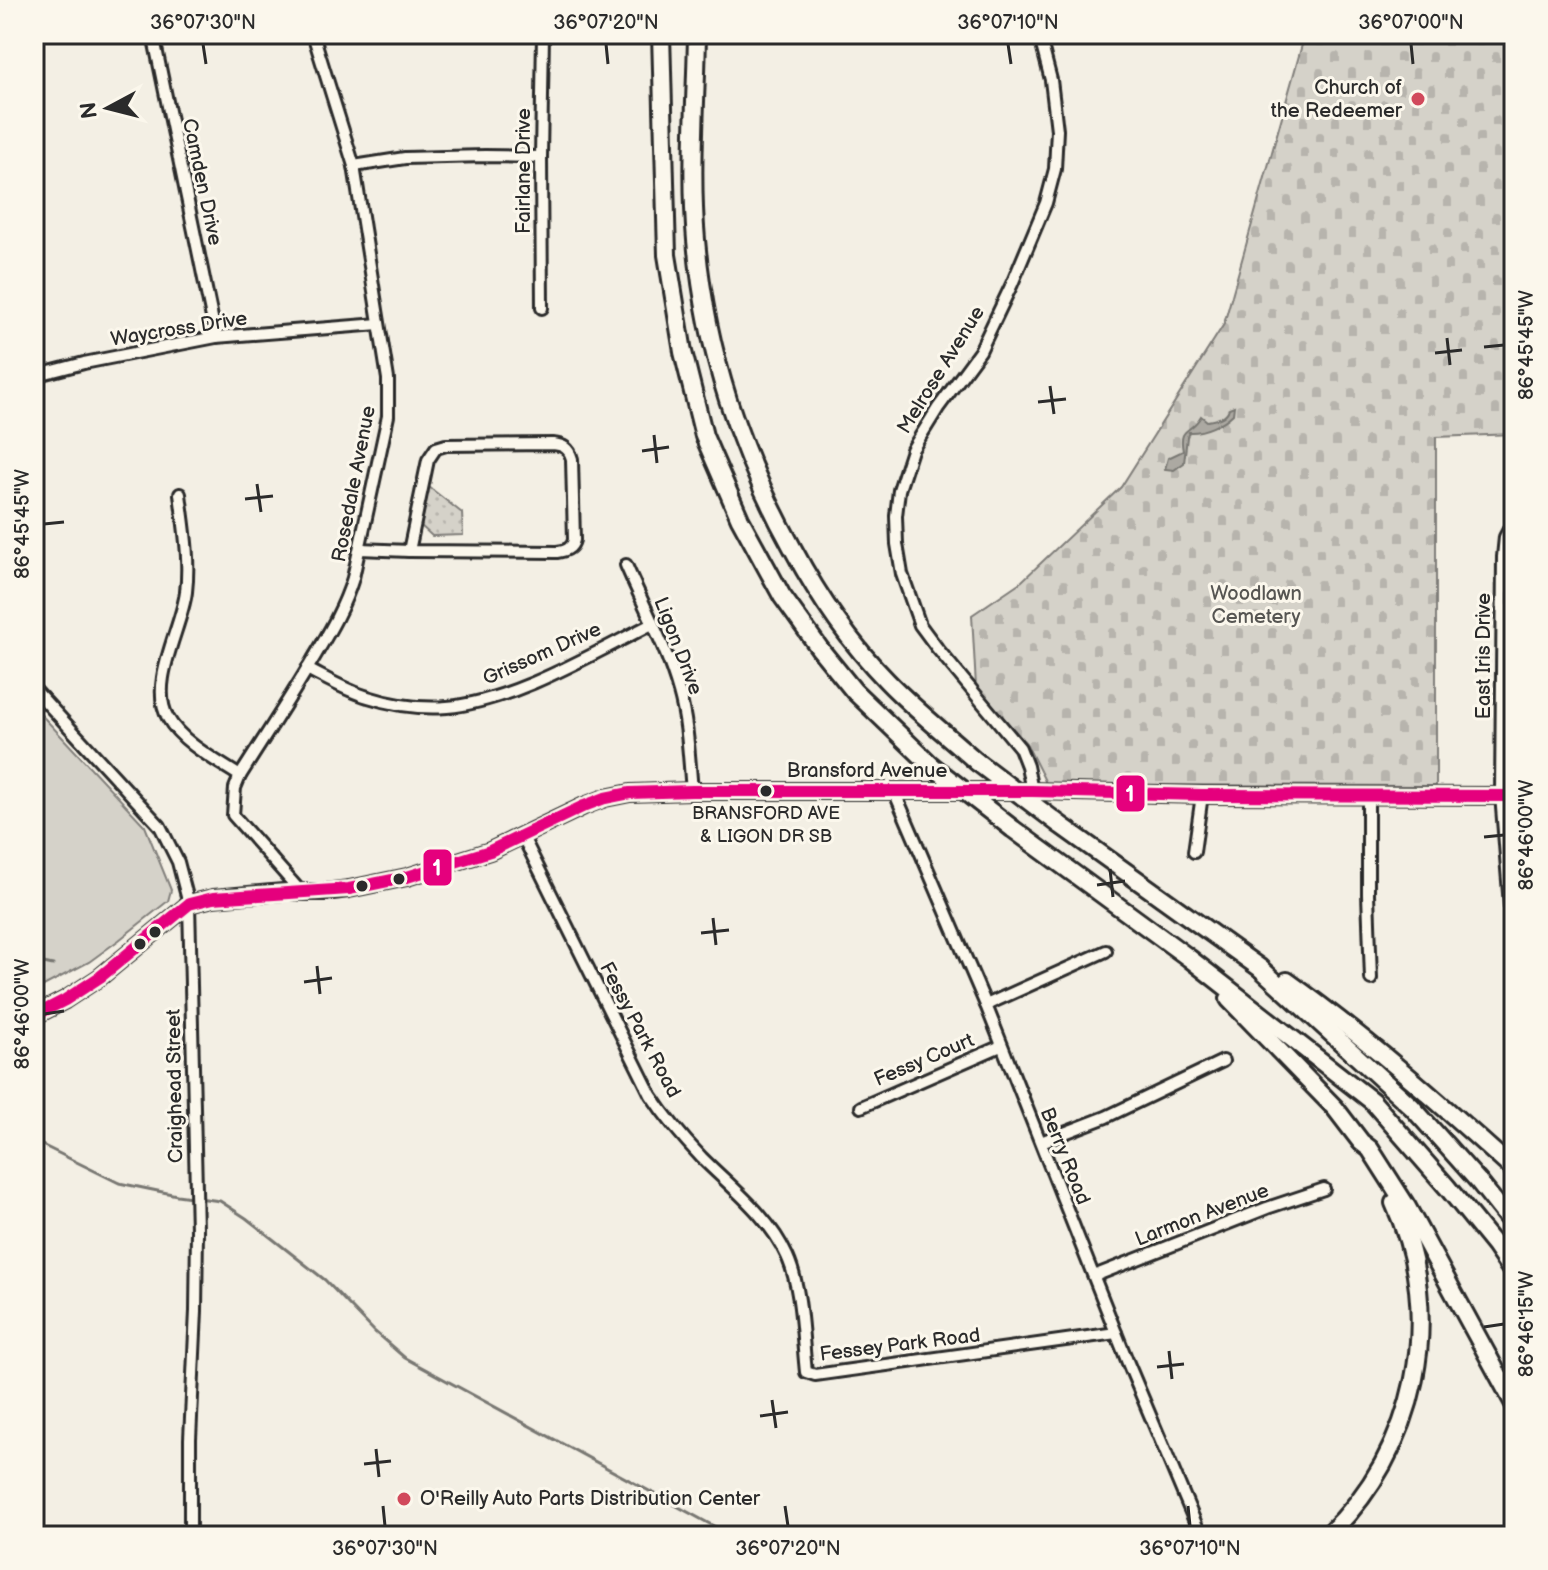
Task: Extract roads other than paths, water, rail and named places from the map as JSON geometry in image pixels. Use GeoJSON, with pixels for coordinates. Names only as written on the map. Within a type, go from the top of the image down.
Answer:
{"type":"FeatureCollection","features":[{"type":"Feature","properties":{"kind":"highway"},"geometry":{"type":"LineString","coordinates":[[661,34],[667,255],[683,352],[704,436],[740,519],[782,596],[854,691],[931,765],[1189,958],[1372,1101],[1447,1187],[1514,1274]]}},
{"type":"Feature","properties":{"kind":"highway"},"geometry":{"type":"LineString","coordinates":[[697,34],[694,203],[701,279],[712,344],[728,403],[750,463],[768,505],[810,581],[887,681],[977,762],[1260,968],[1401,1096],[1451,1148],[1514,1226]]}},
{"type":"Feature","properties":{"kind":"highway"},"geometry":{"type":"LineString","coordinates":[[1189,958],[1335,1108],[1370,1149],[1447,1278],[1514,1404]]}},
{"type":"Feature","properties":{"kind":"highway"},"geometry":{"type":"LineString","coordinates":[[1260,968],[1286,980],[1360,1035],[1514,1170]]}},
{"type":"Feature","properties":{"kind":"highway"},"geometry":{"type":"LineString","coordinates":[[1327,1536],[1365,1495],[1388,1457],[1404,1420],[1415,1379],[1420,1341],[1420,1301],[1413,1258],[1389,1192],[1361,1142]]}},
{"type":"Feature","properties":{"kind":"main road","name":"Bransford Avenue"},"geometry":{"type":"LineString","coordinates":[[34,1016],[100,977],[189,904],[213,898],[349,889],[407,877],[490,851],[605,798],[645,792],[1032,791],[1508,796]]}},
{"type":"Feature","properties":{"kind":"street","name":"Camden Drive"},"geometry":{"type":"LineString","coordinates":[[153,34],[216,337]]}},
{"type":"Feature","properties":{"kind":"street","name":"Rosedale Avenue"},"geometry":{"type":"LineString","coordinates":[[301,892],[233,815],[235,788],[344,603],[360,549],[389,403],[388,379],[354,166],[313,34]]}},
{"type":"Feature","properties":{"kind":"street","name":"Fairlane Drive"},"geometry":{"type":"LineString","coordinates":[[542,308],[543,34]]}},
{"type":"Feature","properties":{"kind":"street","name":"Melrose Avenue"},"geometry":{"type":"LineString","coordinates":[[1032,791],[1020,748],[920,625],[902,574],[896,516],[899,490],[912,450],[980,351],[1046,203],[1055,169],[1057,130],[1051,80],[1039,34]]}},
{"type":"Feature","properties":{"kind":"street"},"geometry":{"type":"LineString","coordinates":[[354,166],[405,158],[541,157]]}},
{"type":"Feature","properties":{"kind":"street","name":"Waycross Drive"},"geometry":{"type":"LineString","coordinates":[[34,376],[216,337],[379,324]]}},
{"type":"Feature","properties":{"kind":"street"},"geometry":{"type":"LineString","coordinates":[[360,549],[409,551],[557,552],[568,549],[574,540],[573,465],[569,451],[553,444],[446,445],[436,448],[428,460],[409,551]]}},
{"type":"Feature","properties":{"kind":"street"},"geometry":{"type":"LineString","coordinates":[[180,494],[187,545],[186,593],[161,689],[167,717],[183,736],[240,776]]}},
{"type":"Feature","properties":{"kind":"street","name":"East Iris Drive"},"geometry":{"type":"LineString","coordinates":[[1514,520],[1503,548],[1509,614],[1508,796],[1514,955]]}},
{"type":"Feature","properties":{"kind":"street","name":"Ligon Drive"},"geometry":{"type":"LineString","coordinates":[[626,565],[680,694],[692,791]]}},
{"type":"Feature","properties":{"kind":"street","name":"Grissom Drive"},"geometry":{"type":"LineString","coordinates":[[307,669],[366,697],[406,705],[447,707],[503,694],[543,678],[652,624]]}},
{"type":"Feature","properties":{"kind":"street","name":"Craighead Street"},"geometry":{"type":"LineString","coordinates":[[34,689],[160,826],[178,862],[189,904],[196,1223],[190,1536]]}},
{"type":"Feature","properties":{"kind":"street","name":"Berry Road"},"geometry":{"type":"LineString","coordinates":[[894,791],[986,1005],[1116,1333],[1201,1536]]}},
{"type":"Feature","properties":{"kind":"street"},"geometry":{"type":"LineString","coordinates":[[1194,852],[1202,795]]}},
{"type":"Feature","properties":{"kind":"street"},"geometry":{"type":"LineString","coordinates":[[1368,796],[1371,979]]}},
{"type":"Feature","properties":{"kind":"street","name":"Fessy Park Road"},"geometry":{"type":"LineString","coordinates":[[522,835],[651,1095],[681,1135],[768,1223],[787,1256]]}},
{"type":"Feature","properties":{"kind":"street"},"geometry":{"type":"LineString","coordinates":[[986,1005],[1106,951]]}},
{"type":"Feature","properties":{"kind":"street","name":"Fessy Court"},"geometry":{"type":"LineString","coordinates":[[861,1107],[1001,1046]]}},
{"type":"Feature","properties":{"kind":"street"},"geometry":{"type":"LineString","coordinates":[[1041,1142],[1106,1117],[1223,1061]]}},
{"type":"Feature","properties":{"kind":"street","name":"Larmon Avenue"},"geometry":{"type":"LineString","coordinates":[[1094,1276],[1324,1189]]}},
{"type":"Feature","properties":{"kind":"street","name":"Fessey Park Road"},"geometry":{"type":"LineString","coordinates":[[787,1256],[797,1297],[806,1372],[815,1375],[1116,1333]]}},
{"type":"Feature","properties":{"kind":"waterway"},"geometry":{"type":"LineString","coordinates":[[34,961],[53,965]]}},
{"type":"Feature","properties":{"kind":"waterway"},"geometry":{"type":"LineString","coordinates":[[34,1141],[119,1183],[220,1201],[325,1280],[405,1358],[732,1536]]}},
{"type":"Feature","properties":{"kind":"place","name":"Church of the Redeemer"},"geometry":{"type":"Point","coordinates":[1418,99]}},
{"type":"Feature","properties":{"kind":"place","name":"BRANSFORD AVE & LIGON DR SB"},"geometry":{"type":"Point","coordinates":[766,791]}},
{"type":"Feature","properties":{"kind":"place","name":"O'Reilly Auto Parts Distribution Center"},"geometry":{"type":"Point","coordinates":[404,1499]}},
{"type":"Feature","properties":{"kind":"park label","name":"Woodlawn Cemetery"},"geometry":{"type":"Point","coordinates":[1256,606]}}]}
